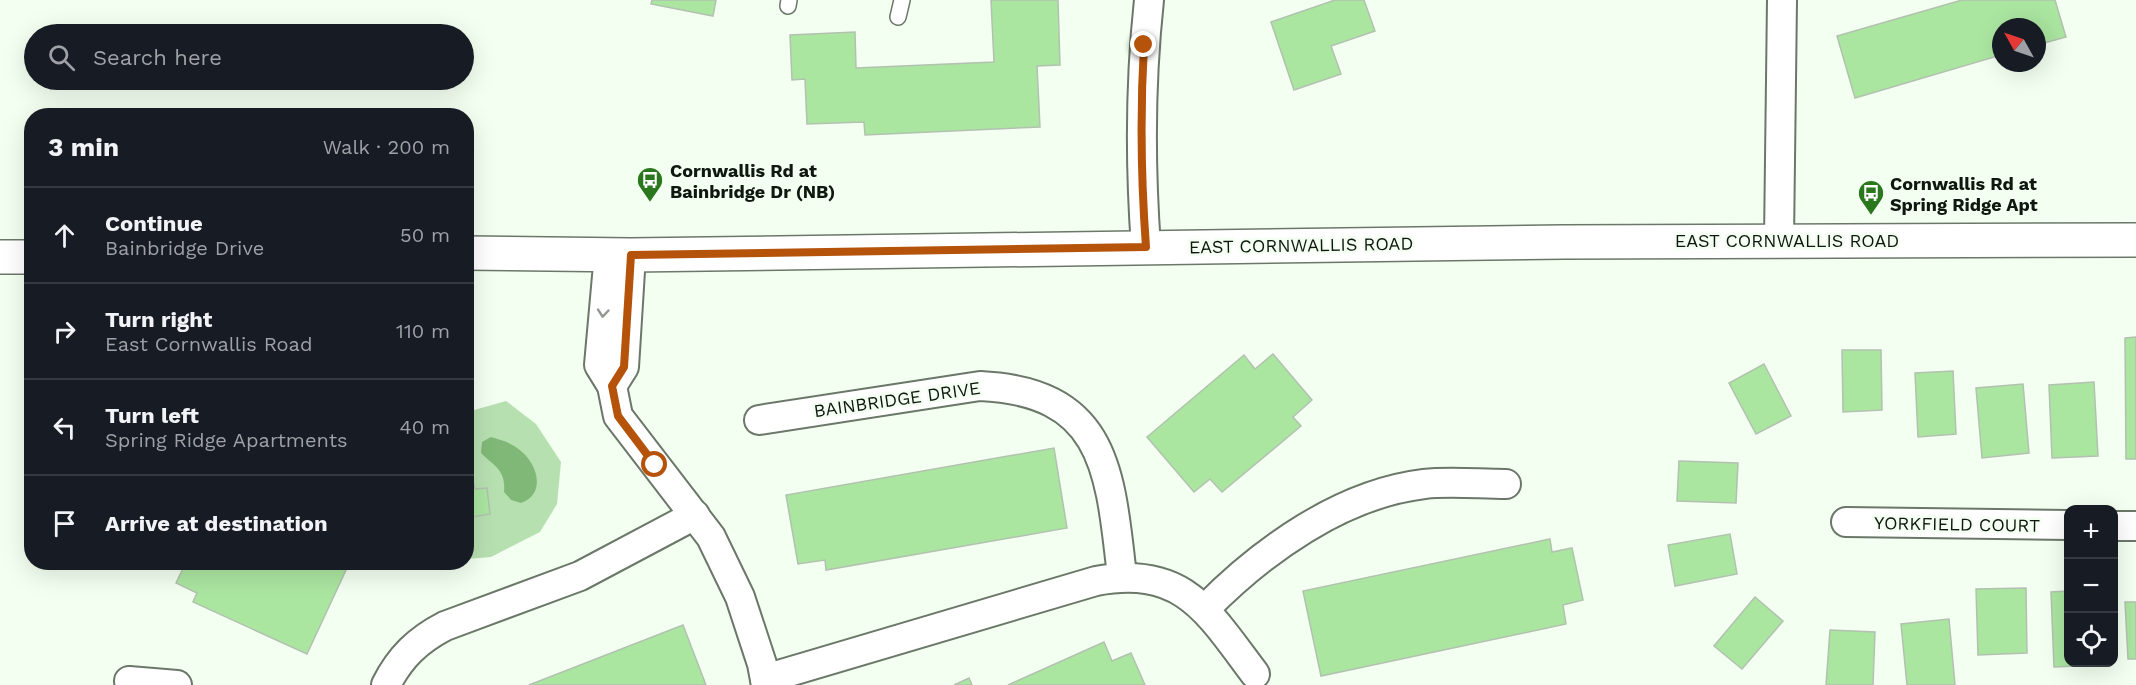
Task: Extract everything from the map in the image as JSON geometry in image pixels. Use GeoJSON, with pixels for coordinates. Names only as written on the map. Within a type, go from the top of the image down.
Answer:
{"type":"FeatureCollection","features":[{"type":"Feature","properties":{"kind":"street"},"geometry":{"type":"LineString","coordinates":[[1146,247],[1141,181],[1141,106],[1149,0]]}},
{"type":"Feature","properties":{"kind":"street"},"geometry":{"type":"LineString","coordinates":[[1779,240],[1782,0]]}},
{"type":"Feature","properties":{"kind":"street","name":"EAST CORNWALLIS ROAD"},"geometry":{"type":"LineString","coordinates":[[474,253],[620,255],[1779,240],[2136,240]]}},
{"type":"Feature","properties":{"kind":"street"},"geometry":{"type":"LineString","coordinates":[[620,255],[624,367],[612,386],[618,416],[711,537],[740,597],[765,682],[1096,581],[1122,576],[1152,579],[1192,596],[1205,609],[1255,674]]}},
{"type":"Feature","properties":{"kind":"street"},"geometry":{"type":"LineString","coordinates":[[0,257],[24,257]]}},
{"type":"Feature","properties":{"kind":"street","name":"BAINBRIDGE DRIVE"},"geometry":{"type":"LineString","coordinates":[[759,420],[980,386],[1008,387],[1070,411],[1090,434],[1103,458],[1115,508],[1122,576]]}},
{"type":"Feature","properties":{"kind":"street"},"geometry":{"type":"LineString","coordinates":[[1205,609],[1237,576],[1262,557],[1345,506],[1379,493],[1424,484],[1506,484]]}},
{"type":"Feature","properties":{"kind":"street"},"geometry":{"type":"LineString","coordinates":[[386,685],[408,650],[424,636],[580,576],[695,515]]}},
{"type":"Feature","properties":{"kind":"street","name":"YORKFIELD COURT"},"geometry":{"type":"LineString","coordinates":[[1846,522],[2064,525]]}},
{"type":"Feature","properties":{"kind":"street"},"geometry":{"type":"LineString","coordinates":[[2118,526],[2136,526]]}},
{"type":"Feature","properties":{"kind":"street"},"geometry":{"type":"LineString","coordinates":[[129,681],[177,685]]}},
{"type":"Feature","properties":{"kind":"lane"},"geometry":{"type":"LineString","coordinates":[[898,17],[902,0]]}},
{"type":"Feature","properties":{"kind":"shaded area"},"geometry":{"type":"Polygon","coordinates":[[[506,401],[536,424],[561,462],[557,504],[540,532],[491,557],[474,558],[474,410],[506,401]]]}},
{"type":"Feature","properties":{"kind":"shaded area"},"geometry":{"type":"Polygon","coordinates":[[[491,437],[514,446],[532,464],[537,479],[534,493],[529,499],[521,503],[511,500],[504,492],[501,474],[481,453],[482,442],[491,437]]]}},
{"type":"Feature","properties":{"kind":"building"},"geometry":{"type":"Polygon","coordinates":[[[652,0],[716,0],[713,16],[651,4],[652,0]]]}},
{"type":"Feature","properties":{"kind":"building"},"geometry":{"type":"Polygon","coordinates":[[[991,0],[1058,0],[1060,65],[1037,66],[1040,127],[865,135],[864,122],[807,124],[805,79],[792,80],[790,35],[855,32],[856,68],[994,62],[991,0]]]}},
{"type":"Feature","properties":{"kind":"building"},"geometry":{"type":"Polygon","coordinates":[[[1335,0],[1364,0],[1375,31],[1331,46],[1341,74],[1294,90],[1271,22],[1335,0]]]}},
{"type":"Feature","properties":{"kind":"building"},"geometry":{"type":"Polygon","coordinates":[[[1962,0],[2055,0],[2066,37],[2046,43],[2046,18],[1992,18],[1992,58],[1855,98],[1837,36],[1962,0]]]}},
{"type":"Feature","properties":{"kind":"building"},"geometry":{"type":"Polygon","coordinates":[[[2136,337],[2136,459],[2126,459],[2125,338],[2136,337]]]}},
{"type":"Feature","properties":{"kind":"building"},"geometry":{"type":"Polygon","coordinates":[[[1842,350],[1881,350],[1882,410],[1843,412],[1842,350]]]}},
{"type":"Feature","properties":{"kind":"building"},"geometry":{"type":"Polygon","coordinates":[[[1273,354],[1312,400],[1293,417],[1301,426],[1222,492],[1210,479],[1194,492],[1147,437],[1244,355],[1255,369],[1273,354]]]}},
{"type":"Feature","properties":{"kind":"building"},"geometry":{"type":"Polygon","coordinates":[[[1764,364],[1791,416],[1756,434],[1729,383],[1764,364]]]}},
{"type":"Feature","properties":{"kind":"building"},"geometry":{"type":"Polygon","coordinates":[[[1953,371],[1956,434],[1918,437],[1915,373],[1953,371]]]}},
{"type":"Feature","properties":{"kind":"building"},"geometry":{"type":"Polygon","coordinates":[[[2094,382],[2098,456],[2052,458],[2049,385],[2094,382]]]}},
{"type":"Feature","properties":{"kind":"building"},"geometry":{"type":"Polygon","coordinates":[[[2023,384],[2029,453],[1982,458],[1976,388],[2023,384]]]}},
{"type":"Feature","properties":{"kind":"building"},"geometry":{"type":"Polygon","coordinates":[[[1054,448],[1067,528],[826,570],[825,560],[798,564],[786,495],[1054,448]]]}},
{"type":"Feature","properties":{"kind":"building"},"geometry":{"type":"Polygon","coordinates":[[[1679,461],[1738,463],[1736,503],[1677,501],[1679,461]]]}},
{"type":"Feature","properties":{"kind":"building"},"geometry":{"type":"Polygon","coordinates":[[[474,485],[475,489],[487,488],[490,514],[474,517],[474,485]]]}},
{"type":"Feature","properties":{"kind":"building"},"geometry":{"type":"Polygon","coordinates":[[[1730,534],[1737,574],[1675,586],[1668,545],[1730,534]]]}},
{"type":"Feature","properties":{"kind":"building"},"geometry":{"type":"Polygon","coordinates":[[[1550,539],[1552,552],[1572,548],[1583,600],[1563,605],[1566,624],[1321,676],[1303,591],[1550,539]]]}},
{"type":"Feature","properties":{"kind":"building"},"geometry":{"type":"Polygon","coordinates":[[[182,570],[346,570],[307,654],[193,602],[197,593],[176,583],[182,570]]]}},
{"type":"Feature","properties":{"kind":"building"},"geometry":{"type":"Polygon","coordinates":[[[2026,588],[2027,653],[1978,655],[1976,589],[2026,588]]]}},
{"type":"Feature","properties":{"kind":"building"},"geometry":{"type":"Polygon","coordinates":[[[2064,591],[2064,667],[2054,667],[2051,592],[2064,591]]]}},
{"type":"Feature","properties":{"kind":"building"},"geometry":{"type":"Polygon","coordinates":[[[1755,597],[1783,621],[1742,669],[1714,646],[1755,597]]]}},
{"type":"Feature","properties":{"kind":"building"},"geometry":{"type":"Polygon","coordinates":[[[2125,602],[2136,602],[2136,659],[2128,659],[2125,602]]]}},
{"type":"Feature","properties":{"kind":"building"},"geometry":{"type":"Polygon","coordinates":[[[1949,619],[1955,685],[1907,685],[1901,624],[1949,619]]]}},
{"type":"Feature","properties":{"kind":"building"},"geometry":{"type":"Polygon","coordinates":[[[683,625],[706,685],[529,685],[683,625]]]}},
{"type":"Feature","properties":{"kind":"building"},"geometry":{"type":"Polygon","coordinates":[[[1830,630],[1875,632],[1873,685],[1826,685],[1830,630]]]}},
{"type":"Feature","properties":{"kind":"building"},"geometry":{"type":"Polygon","coordinates":[[[1104,642],[1112,661],[1131,653],[1145,685],[1008,685],[1104,642]]]}},
{"type":"Feature","properties":{"kind":"building"},"geometry":{"type":"Polygon","coordinates":[[[969,678],[972,685],[954,685],[969,678]]]}},
{"type":"Feature","properties":{"kind":"place","name":"Cornwallis Rd at Bainbridge Dr (NB)"},"geometry":{"type":"Point","coordinates":[650,203]}},
{"type":"Feature","properties":{"kind":"place","name":"Cornwallis Rd at Spring Ridge Apt"},"geometry":{"type":"Point","coordinates":[1871,216]}},
{"type":"Feature","properties":{"kind":"route"},"geometry":{"type":"LineString","coordinates":[[655,465],[618,416],[612,386],[624,367],[631,255],[1146,247],[1141,181],[1144,45]]}}]}
